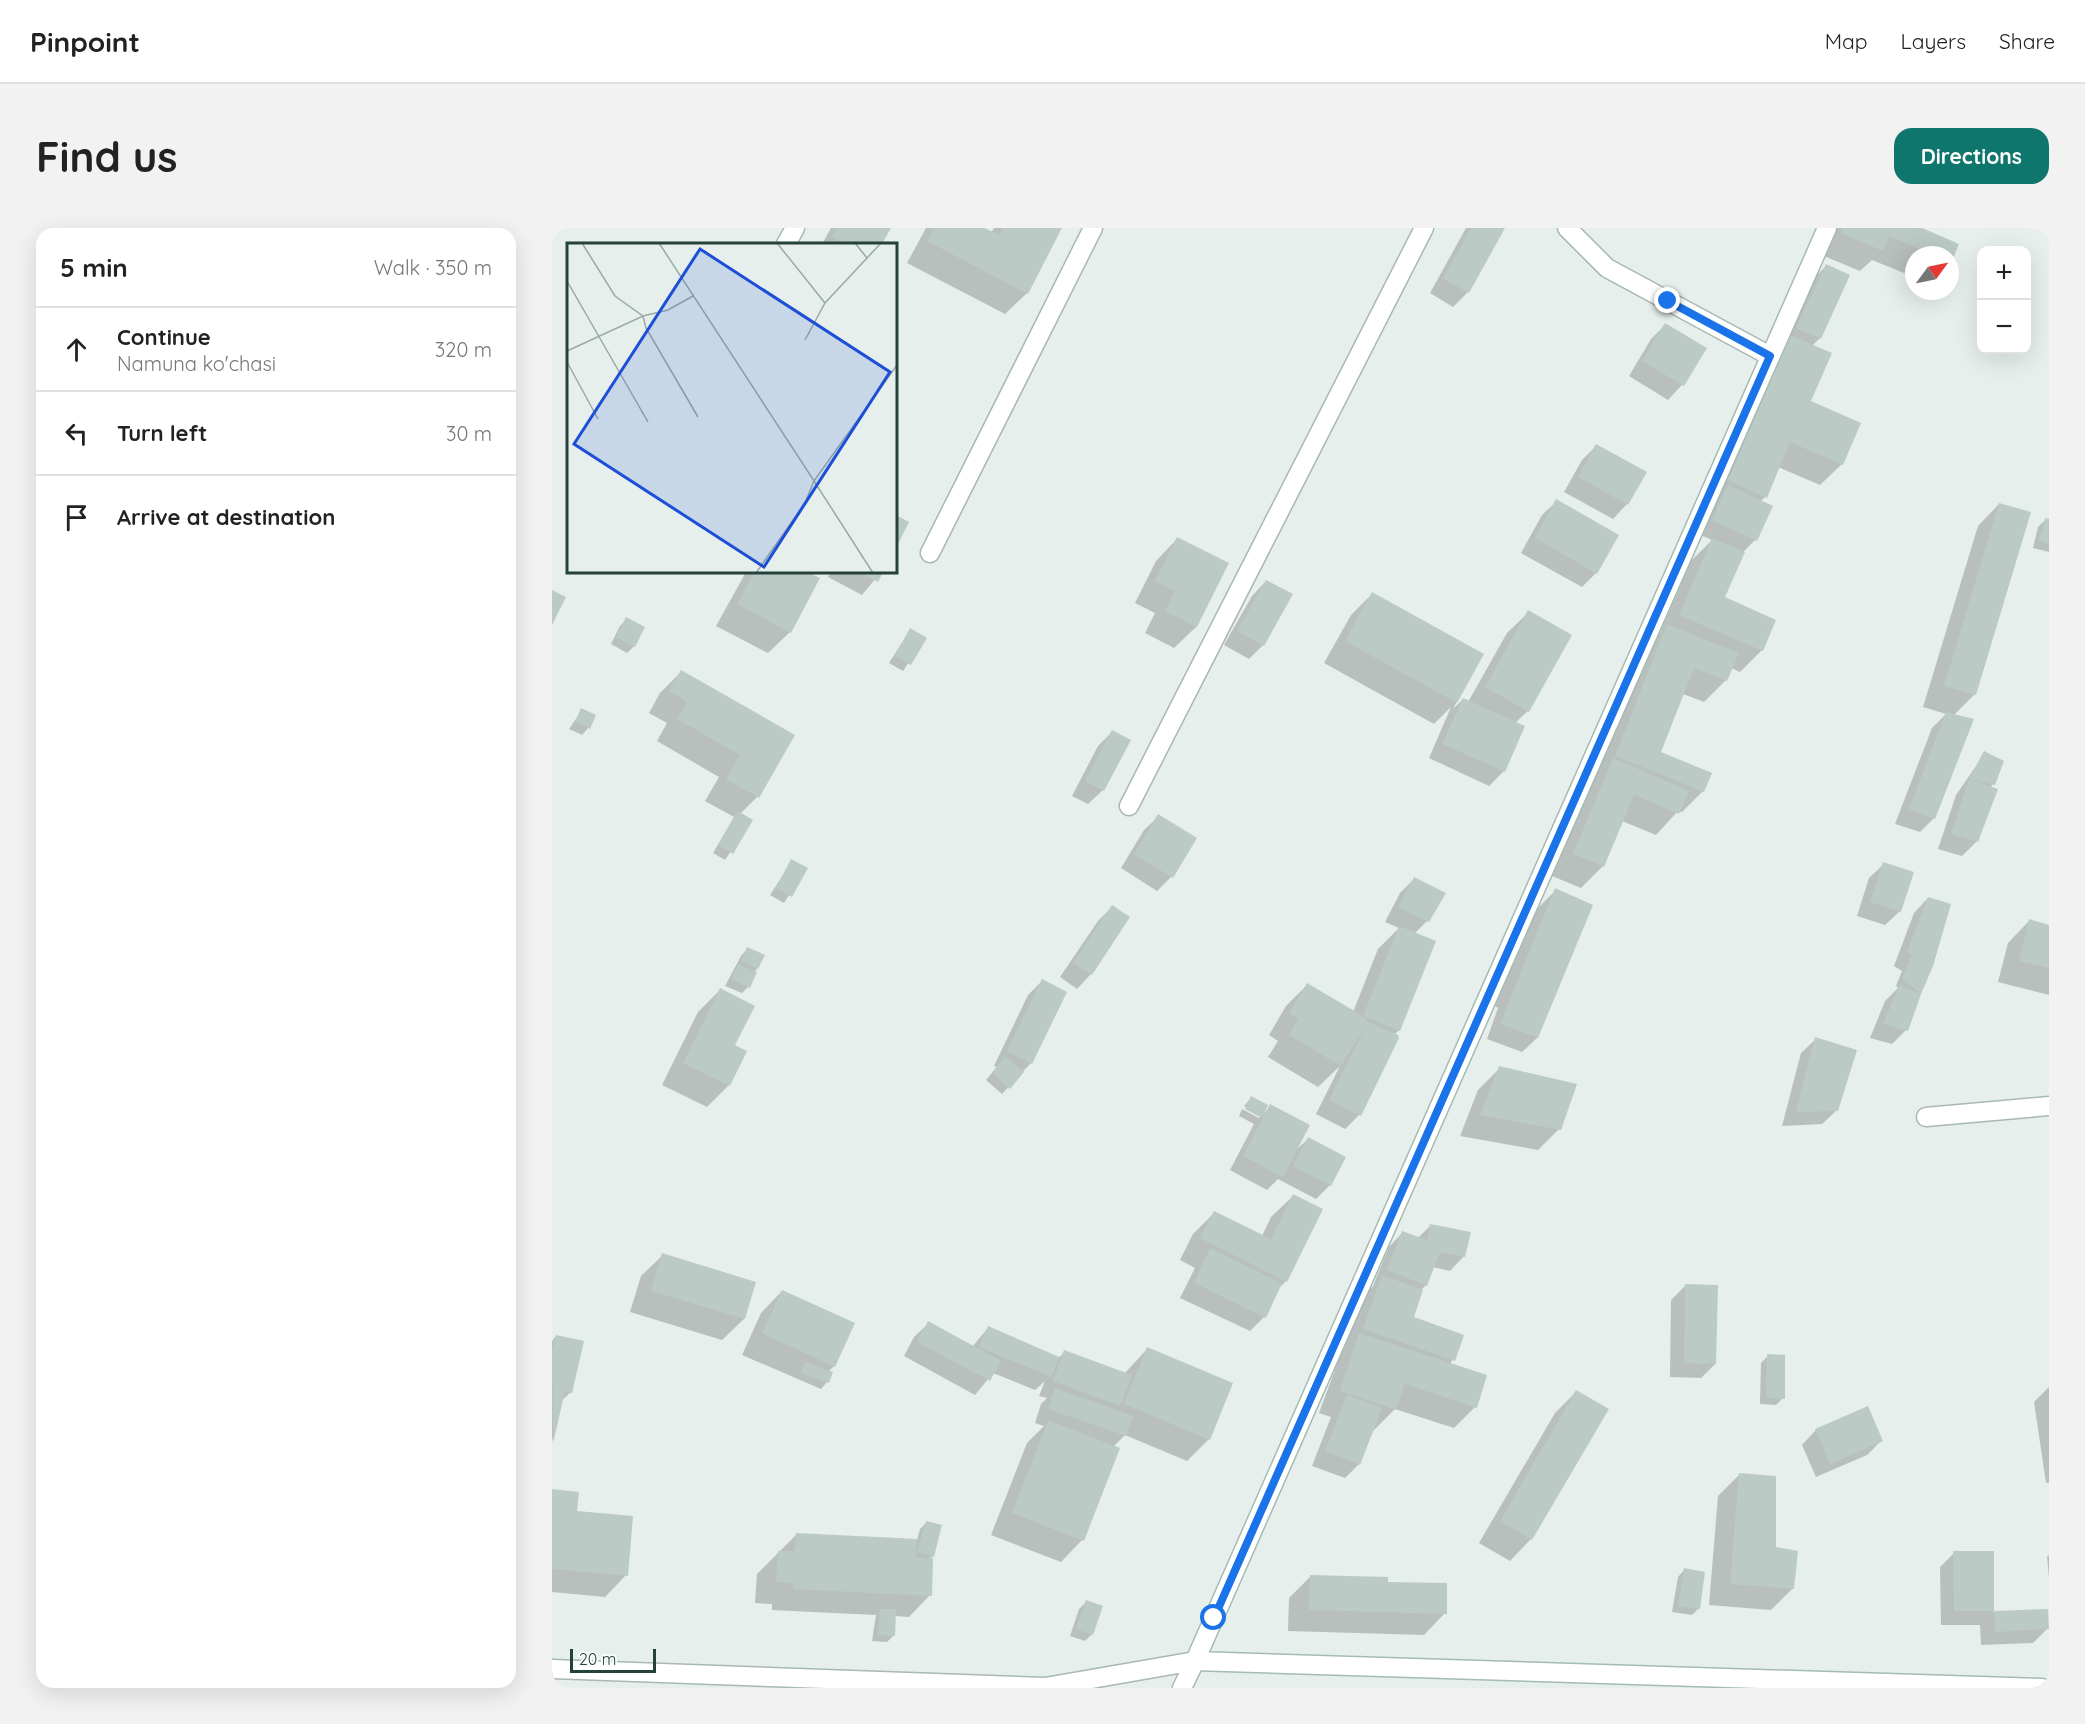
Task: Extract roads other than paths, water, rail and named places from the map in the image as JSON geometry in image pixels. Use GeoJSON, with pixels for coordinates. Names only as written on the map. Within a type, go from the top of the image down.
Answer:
{"type":"FeatureCollection","features":[{"type":"Feature","properties":{"kind":"main road"},"geometry":{"type":"LineString","coordinates":[[787,243],[795,228]]}},
{"type":"Feature","properties":{"kind":"main road"},"geometry":{"type":"LineString","coordinates":[[930,553],[1094,228]]}},
{"type":"Feature","properties":{"kind":"main road"},"geometry":{"type":"LineString","coordinates":[[1130,806],[1424,228]]}},
{"type":"Feature","properties":{"kind":"main road"},"geometry":{"type":"LineString","coordinates":[[1567,228],[1607,268],[1770,356]]}},
{"type":"Feature","properties":{"kind":"main road"},"geometry":{"type":"LineString","coordinates":[[1182,1688],[1827,228]]}},
{"type":"Feature","properties":{"kind":"main road"},"geometry":{"type":"LineString","coordinates":[[1926,1117],[2049,1106]]}},
{"type":"Feature","properties":{"kind":"main road"},"geometry":{"type":"LineString","coordinates":[[552,1670],[1045,1687],[1194,1661],[2042,1688]]}}]}
